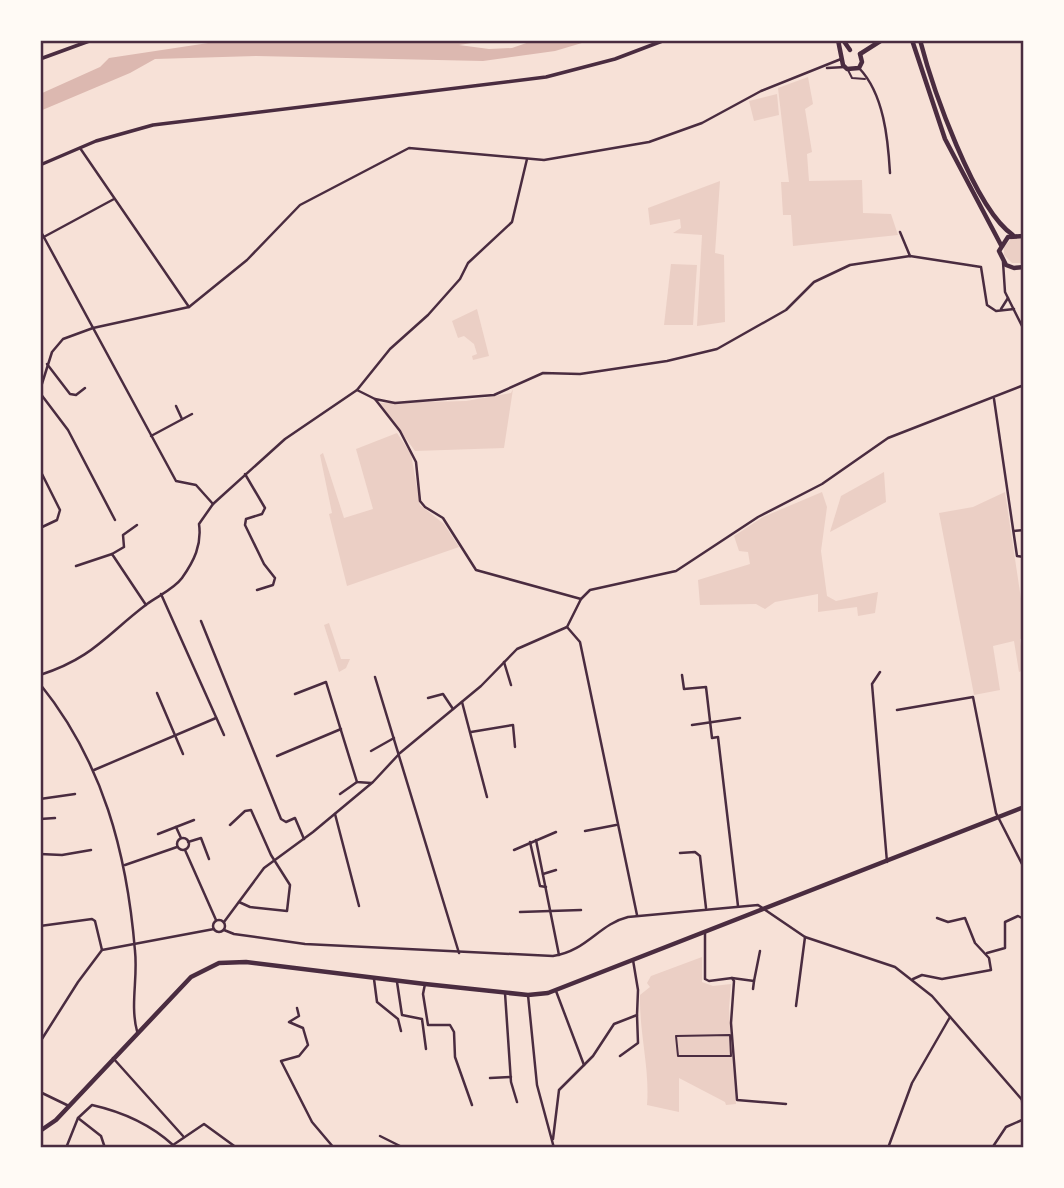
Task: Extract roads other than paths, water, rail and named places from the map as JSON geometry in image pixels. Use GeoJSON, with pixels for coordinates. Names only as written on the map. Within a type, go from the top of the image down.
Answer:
{"type":"FeatureCollection","features":[{"type":"Feature","properties":{"kind":"main road"},"geometry":{"type":"LineString","coordinates":[[40,59],[92,40]]}},
{"type":"Feature","properties":{"kind":"main road"},"geometry":{"type":"LineString","coordinates":[[40,165],[111,136],[177,121],[546,77],[615,59],[665,40]]}},
{"type":"Feature","properties":{"kind":"main road"},"geometry":{"type":"LineString","coordinates":[[841,40],[850,50],[860,54]]}},
{"type":"Feature","properties":{"kind":"main road"},"geometry":{"type":"LineString","coordinates":[[841,40],[846,68],[861,65],[860,54]]}},
{"type":"Feature","properties":{"kind":"main road"},"geometry":{"type":"LineString","coordinates":[[860,54],[882,40]]}},
{"type":"Feature","properties":{"kind":"main road"},"geometry":{"type":"LineString","coordinates":[[912,40],[945,139],[1001,245],[1003,262],[1011,267],[1021,267],[1024,272]]}},
{"type":"Feature","properties":{"kind":"main road"},"geometry":{"type":"LineString","coordinates":[[920,40],[952,136],[1004,229],[1013,235],[1024,236]]}},
{"type":"Feature","properties":{"kind":"main road"},"geometry":{"type":"LineString","coordinates":[[843,57],[850,50]]}},
{"type":"Feature","properties":{"kind":"main road"},"geometry":{"type":"LineString","coordinates":[[1001,245],[1013,235]]}},
{"type":"Feature","properties":{"kind":"main road"},"geometry":{"type":"LineString","coordinates":[[40,1131],[69,1106],[138,1031],[199,971],[228,962],[505,993],[528,995],[556,991],[1024,807]]}},
{"type":"Feature","properties":{"kind":"street"},"geometry":{"type":"LineString","coordinates":[[115,520],[68,430],[40,391],[47,364],[63,339],[93,328],[189,307],[247,260],[300,205],[409,148],[544,160],[649,142],[702,123],[761,91],[824,68],[843,57]]}},
{"type":"Feature","properties":{"kind":"street"},"geometry":{"type":"LineString","coordinates":[[861,65],[885,128],[890,173]]}},
{"type":"Feature","properties":{"kind":"street"},"geometry":{"type":"LineString","coordinates":[[824,68],[846,68],[852,78],[867,76]]}},
{"type":"Feature","properties":{"kind":"street"},"geometry":{"type":"LineString","coordinates":[[79,147],[189,307]]}},
{"type":"Feature","properties":{"kind":"street"},"geometry":{"type":"LineString","coordinates":[[40,675],[89,654],[146,605],[180,581],[199,547],[202,537],[199,524],[213,504],[285,439],[357,390],[390,349],[428,315],[460,279],[468,263],[513,222],[527,159]]}},
{"type":"Feature","properties":{"kind":"street"},"geometry":{"type":"LineString","coordinates":[[42,238],[114,199]]}},
{"type":"Feature","properties":{"kind":"street"},"geometry":{"type":"LineString","coordinates":[[40,230],[176,481],[196,485],[213,504]]}},
{"type":"Feature","properties":{"kind":"street"},"geometry":{"type":"LineString","coordinates":[[900,232],[910,256]]}},
{"type":"Feature","properties":{"kind":"street"},"geometry":{"type":"LineString","coordinates":[[357,390],[375,399],[395,403],[494,395],[543,373],[591,372],[667,361],[717,349],[786,310],[814,282],[850,265],[910,256],[981,267],[988,305],[992,310],[1014,309]]}},
{"type":"Feature","properties":{"kind":"street"},"geometry":{"type":"LineString","coordinates":[[1003,262],[1003,281],[1008,298],[1024,330]]}},
{"type":"Feature","properties":{"kind":"street"},"geometry":{"type":"LineString","coordinates":[[1003,281],[1011,267]]}},
{"type":"Feature","properties":{"kind":"street"},"geometry":{"type":"LineString","coordinates":[[1001,310],[1008,298]]}},
{"type":"Feature","properties":{"kind":"street"},"geometry":{"type":"LineString","coordinates":[[47,364],[70,394],[76,395],[85,388]]}},
{"type":"Feature","properties":{"kind":"street"},"geometry":{"type":"LineString","coordinates":[[223,931],[224,922],[256,876],[371,783],[400,753],[462,702],[517,649],[567,627],[581,599],[596,587],[667,574],[688,566],[758,517],[822,484],[888,438],[919,424],[994,399],[1024,385]]}},
{"type":"Feature","properties":{"kind":"street"},"geometry":{"type":"LineString","coordinates":[[1019,389],[1024,392]]}},
{"type":"Feature","properties":{"kind":"street"},"geometry":{"type":"LineString","coordinates":[[375,399],[413,452],[420,501],[425,508],[443,518],[476,570],[581,599]]}},
{"type":"Feature","properties":{"kind":"street"},"geometry":{"type":"LineString","coordinates":[[994,399],[1017,556],[1024,557]]}},
{"type":"Feature","properties":{"kind":"street"},"geometry":{"type":"LineString","coordinates":[[176,406],[182,419]]}},
{"type":"Feature","properties":{"kind":"street"},"geometry":{"type":"LineString","coordinates":[[151,436],[192,414]]}},
{"type":"Feature","properties":{"kind":"street"},"geometry":{"type":"LineString","coordinates":[[40,470],[60,510],[57,520],[40,528]]}},
{"type":"Feature","properties":{"kind":"street"},"geometry":{"type":"LineString","coordinates":[[245,474],[265,508],[261,514],[246,519],[245,525],[275,578],[273,585],[257,590]]}},
{"type":"Feature","properties":{"kind":"street"},"geometry":{"type":"LineString","coordinates":[[76,565],[112,554],[124,547],[122,535],[138,525]]}},
{"type":"Feature","properties":{"kind":"street"},"geometry":{"type":"LineString","coordinates":[[1014,531],[1024,530]]}},
{"type":"Feature","properties":{"kind":"street"},"geometry":{"type":"LineString","coordinates":[[112,554],[146,605]]}},
{"type":"Feature","properties":{"kind":"street"},"geometry":{"type":"LineString","coordinates":[[161,594],[224,735]]}},
{"type":"Feature","properties":{"kind":"street"},"geometry":{"type":"LineString","coordinates":[[201,621],[281,820],[286,822],[295,818],[304,839]]}},
{"type":"Feature","properties":{"kind":"street"},"geometry":{"type":"LineString","coordinates":[[567,627],[580,642],[616,825],[637,915]]}},
{"type":"Feature","properties":{"kind":"street"},"geometry":{"type":"LineString","coordinates":[[504,662],[511,685]]}},
{"type":"Feature","properties":{"kind":"street"},"geometry":{"type":"LineString","coordinates":[[880,672],[872,684],[887,862]]}},
{"type":"Feature","properties":{"kind":"street"},"geometry":{"type":"LineString","coordinates":[[682,675],[684,689],[706,687],[712,738],[718,737],[738,906]]}},
{"type":"Feature","properties":{"kind":"street"},"geometry":{"type":"LineString","coordinates":[[375,677],[459,953]]}},
{"type":"Feature","properties":{"kind":"street"},"geometry":{"type":"LineString","coordinates":[[295,694],[326,682],[357,782]]}},
{"type":"Feature","properties":{"kind":"street"},"geometry":{"type":"LineString","coordinates":[[40,684],[66,716],[94,770],[125,865],[135,944],[134,1011],[138,1031]]}},
{"type":"Feature","properties":{"kind":"street"},"geometry":{"type":"LineString","coordinates":[[157,693],[183,754]]}},
{"type":"Feature","properties":{"kind":"street"},"geometry":{"type":"LineString","coordinates":[[428,698],[443,694],[453,709]]}},
{"type":"Feature","properties":{"kind":"street"},"geometry":{"type":"LineString","coordinates":[[897,710],[973,697],[998,817],[1024,868]]}},
{"type":"Feature","properties":{"kind":"street"},"geometry":{"type":"LineString","coordinates":[[462,702],[487,797]]}},
{"type":"Feature","properties":{"kind":"street"},"geometry":{"type":"LineString","coordinates":[[94,770],[216,718]]}},
{"type":"Feature","properties":{"kind":"street"},"geometry":{"type":"LineString","coordinates":[[692,725],[740,718]]}},
{"type":"Feature","properties":{"kind":"street"},"geometry":{"type":"LineString","coordinates":[[471,732],[513,725],[514,747]]}},
{"type":"Feature","properties":{"kind":"street"},"geometry":{"type":"LineString","coordinates":[[277,756],[341,729]]}},
{"type":"Feature","properties":{"kind":"street"},"geometry":{"type":"LineString","coordinates":[[371,751],[394,738]]}},
{"type":"Feature","properties":{"kind":"street"},"geometry":{"type":"LineString","coordinates":[[340,794],[357,782],[371,783]]}},
{"type":"Feature","properties":{"kind":"street"},"geometry":{"type":"LineString","coordinates":[[40,799],[75,794]]}},
{"type":"Feature","properties":{"kind":"street"},"geometry":{"type":"LineString","coordinates":[[230,825],[251,810],[274,860],[290,885],[287,911],[250,907],[239,902]]}},
{"type":"Feature","properties":{"kind":"street"},"geometry":{"type":"LineString","coordinates":[[335,813],[359,906]]}},
{"type":"Feature","properties":{"kind":"street"},"geometry":{"type":"LineString","coordinates":[[40,819],[55,818]]}},
{"type":"Feature","properties":{"kind":"street"},"geometry":{"type":"LineString","coordinates":[[158,834],[194,820]]}},
{"type":"Feature","properties":{"kind":"street"},"geometry":{"type":"LineString","coordinates":[[585,831],[616,825]]}},
{"type":"Feature","properties":{"kind":"street"},"geometry":{"type":"LineString","coordinates":[[176,827],[180,838],[177,847]]}},
{"type":"Feature","properties":{"kind":"street"},"geometry":{"type":"LineString","coordinates":[[514,850],[556,832]]}},
{"type":"Feature","properties":{"kind":"street"},"geometry":{"type":"LineString","coordinates":[[180,838],[188,842],[201,838],[209,859]]}},
{"type":"Feature","properties":{"kind":"street"},"geometry":{"type":"LineString","coordinates":[[536,840],[559,955]]}},
{"type":"Feature","properties":{"kind":"street"},"geometry":{"type":"LineString","coordinates":[[188,842],[185,850],[216,920],[214,929]]}},
{"type":"Feature","properties":{"kind":"street"},"geometry":{"type":"LineString","coordinates":[[530,842],[540,886],[546,887]]}},
{"type":"Feature","properties":{"kind":"street"},"geometry":{"type":"LineString","coordinates":[[125,865],[177,847],[185,850]]}},
{"type":"Feature","properties":{"kind":"street"},"geometry":{"type":"LineString","coordinates":[[40,854],[62,855],[91,850]]}},
{"type":"Feature","properties":{"kind":"street"},"geometry":{"type":"LineString","coordinates":[[680,853],[695,852],[700,856],[706,908]]}},
{"type":"Feature","properties":{"kind":"street"},"geometry":{"type":"LineString","coordinates":[[543,874],[556,870]]}},
{"type":"Feature","properties":{"kind":"street"},"geometry":{"type":"LineString","coordinates":[[40,1042],[102,950],[214,929],[305,944],[459,953],[559,955],[588,944],[616,920],[637,915],[738,906],[765,908],[805,937],[885,962],[913,979],[1023,1101],[1024,1127]]}},
{"type":"Feature","properties":{"kind":"street"},"geometry":{"type":"LineString","coordinates":[[520,912],[582,910]]}},
{"type":"Feature","properties":{"kind":"street"},"geometry":{"type":"LineString","coordinates":[[987,953],[1004,948],[1005,922],[1017,916],[1024,919]]}},
{"type":"Feature","properties":{"kind":"street"},"geometry":{"type":"LineString","coordinates":[[913,979],[922,975],[942,979],[991,970],[987,953],[975,943],[965,918],[948,922],[937,918]]}},
{"type":"Feature","properties":{"kind":"street"},"geometry":{"type":"LineString","coordinates":[[40,926],[92,919],[95,921],[102,950]]}},
{"type":"Feature","properties":{"kind":"street"},"geometry":{"type":"LineString","coordinates":[[216,920],[224,922]]}},
{"type":"Feature","properties":{"kind":"street"},"geometry":{"type":"LineString","coordinates":[[705,933],[705,979],[709,981],[732,978],[754,981]]}},
{"type":"Feature","properties":{"kind":"street"},"geometry":{"type":"LineString","coordinates":[[796,1006],[805,937]]}},
{"type":"Feature","properties":{"kind":"street"},"geometry":{"type":"LineString","coordinates":[[754,989],[760,951]]}},
{"type":"Feature","properties":{"kind":"street"},"geometry":{"type":"LineString","coordinates":[[620,1056],[638,1043],[638,990],[633,960]]}},
{"type":"Feature","properties":{"kind":"street"},"geometry":{"type":"LineString","coordinates":[[732,978],[731,1023],[737,1100],[786,1104]]}},
{"type":"Feature","properties":{"kind":"street"},"geometry":{"type":"LineString","coordinates":[[374,979],[377,1002],[398,1019],[401,1031]]}},
{"type":"Feature","properties":{"kind":"street"},"geometry":{"type":"LineString","coordinates":[[397,982],[402,1015],[422,1019],[426,1049]]}},
{"type":"Feature","properties":{"kind":"street"},"geometry":{"type":"LineString","coordinates":[[425,984],[423,993],[428,1025],[450,1025],[453,1029],[455,1057],[472,1105]]}},
{"type":"Feature","properties":{"kind":"street"},"geometry":{"type":"LineString","coordinates":[[556,991],[584,1065]]}},
{"type":"Feature","properties":{"kind":"street"},"geometry":{"type":"LineString","coordinates":[[505,993],[511,1077],[517,1102]]}},
{"type":"Feature","properties":{"kind":"street"},"geometry":{"type":"LineString","coordinates":[[528,995],[537,1085],[554,1148]]}},
{"type":"Feature","properties":{"kind":"street"},"geometry":{"type":"LineString","coordinates":[[297,1008],[299,1016],[289,1022],[303,1027],[308,1045],[299,1056],[281,1061],[312,1122],[334,1148]]}},
{"type":"Feature","properties":{"kind":"street"},"geometry":{"type":"LineString","coordinates":[[553,1139],[559,1090],[584,1065],[614,1024],[637,1015]]}},
{"type":"Feature","properties":{"kind":"street"},"geometry":{"type":"LineString","coordinates":[[888,1148],[912,1083],[950,1017]]}},
{"type":"Feature","properties":{"kind":"street"},"geometry":{"type":"LineString","coordinates":[[730,1035],[731,1056],[678,1056],[678,1052],[676,1036],[730,1035]]}},
{"type":"Feature","properties":{"kind":"street"},"geometry":{"type":"LineString","coordinates":[[113,1058],[183,1136]]}},
{"type":"Feature","properties":{"kind":"street"},"geometry":{"type":"LineString","coordinates":[[490,1079],[511,1077]]}},
{"type":"Feature","properties":{"kind":"street"},"geometry":{"type":"LineString","coordinates":[[40,1092],[69,1106]]}},
{"type":"Feature","properties":{"kind":"street"},"geometry":{"type":"LineString","coordinates":[[66,1148],[78,1118],[92,1105],[123,1112],[159,1132],[173,1145],[183,1136],[208,1125],[237,1148]]}},
{"type":"Feature","properties":{"kind":"street"},"geometry":{"type":"LineString","coordinates":[[78,1118],[101,1136],[105,1148]]}},
{"type":"Feature","properties":{"kind":"street"},"geometry":{"type":"LineString","coordinates":[[992,1148],[1006,1127],[1022,1120]]}},
{"type":"Feature","properties":{"kind":"street"},"geometry":{"type":"LineString","coordinates":[[380,1136],[404,1148]]}}]}
